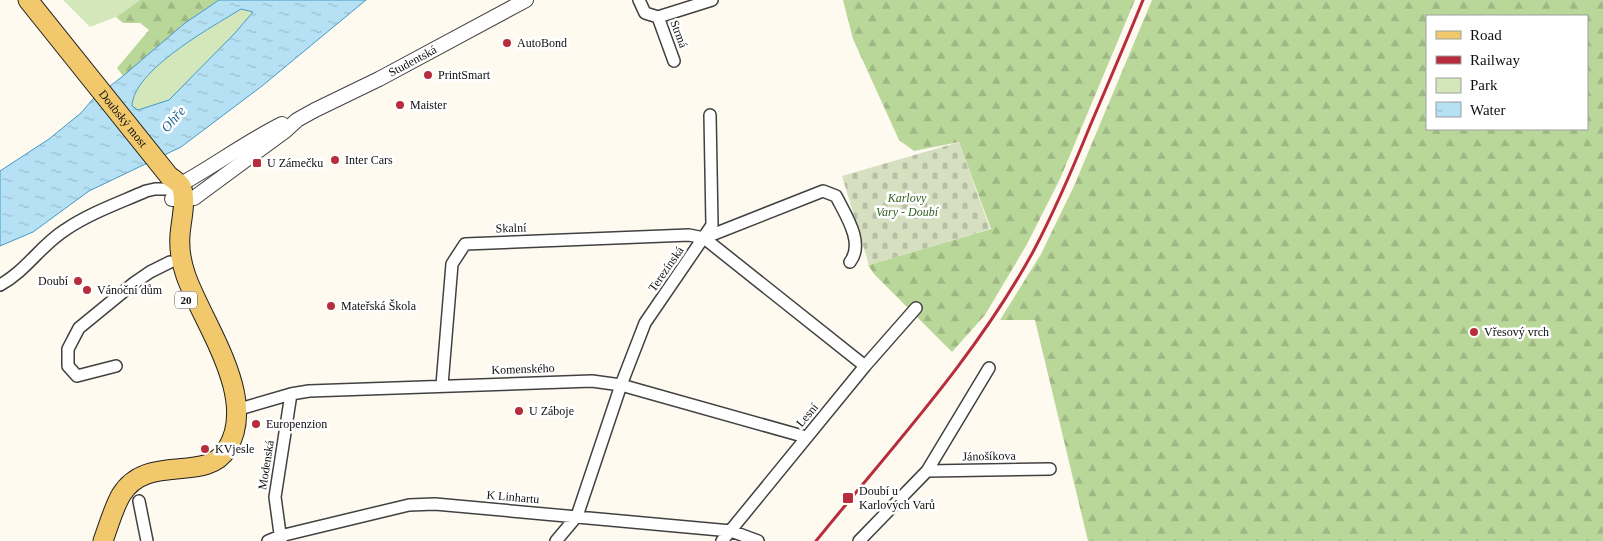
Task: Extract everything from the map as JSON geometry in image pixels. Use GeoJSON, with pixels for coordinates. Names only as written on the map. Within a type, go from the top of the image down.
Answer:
{"type":"FeatureCollection","features":[{"type":"Feature","properties":{"kind":"main road","name":"Doubský most"},"geometry":{"type":"LineString","coordinates":[[28,0],[83,67],[176,188]]}},
{"type":"Feature","properties":{"kind":"main road","name":"20"},"geometry":{"type":"LineString","coordinates":[[175,260],[180,226],[176,188]]}},
{"type":"Feature","properties":{"kind":"main road","name":"20"},"geometry":{"type":"LineString","coordinates":[[103,541],[121,495],[136,480],[151,472],[203,466],[216,461],[223,455],[231,443],[234,431],[236,407],[234,388],[186,276],[175,260],[167,242],[176,188]]}},
{"type":"Feature","properties":{"kind":"street","name":"Studentská"},"geometry":{"type":"LineString","coordinates":[[176,188],[282,124],[298,120],[379,79],[526,0]]}},
{"type":"Feature","properties":{"kind":"street","name":"Strmá"},"geometry":{"type":"LineString","coordinates":[[639,0],[645,13],[658,17],[712,0]]}},
{"type":"Feature","properties":{"kind":"street","name":"Strmá"},"geometry":{"type":"LineString","coordinates":[[658,17],[674,61]]}},
{"type":"Feature","properties":{"kind":"street"},"geometry":{"type":"LineString","coordinates":[[704,238],[712,225],[710,115]]}},
{"type":"Feature","properties":{"kind":"street","name":"Studentská"},"geometry":{"type":"LineString","coordinates":[[176,188],[285,132],[298,120]]}},
{"type":"Feature","properties":{"kind":"street"},"geometry":{"type":"LineString","coordinates":[[0,285],[12,278],[64,230],[146,191],[155,188],[176,188]]}},
{"type":"Feature","properties":{"kind":"street"},"geometry":{"type":"LineString","coordinates":[[704,238],[823,191],[836,196],[850,222],[855,238],[856,250],[854,258],[850,262]]}},
{"type":"Feature","properties":{"kind":"street","name":"Skalní"},"geometry":{"type":"LineString","coordinates":[[442,385],[452,264],[465,244],[689,235],[704,238]]}},
{"type":"Feature","properties":{"kind":"street"},"geometry":{"type":"LineString","coordinates":[[704,238],[865,366]]}},
{"type":"Feature","properties":{"kind":"street","name":"Terezínská"},"geometry":{"type":"LineString","coordinates":[[577,516],[621,385],[645,323],[704,238]]}},
{"type":"Feature","properties":{"kind":"street"},"geometry":{"type":"LineString","coordinates":[[116,366],[77,376],[68,366],[68,349],[80,328],[134,283],[150,272],[175,260]]}},
{"type":"Feature","properties":{"kind":"street","name":"Lesní"},"geometry":{"type":"LineString","coordinates":[[722,541],[865,366],[916,308]]}},
{"type":"Feature","properties":{"kind":"street"},"geometry":{"type":"LineString","coordinates":[[859,541],[928,471],[989,368]]}},
{"type":"Feature","properties":{"kind":"street","name":"Komenského"},"geometry":{"type":"LineString","coordinates":[[236,407],[309,391],[592,380],[621,385],[806,437]]}},
{"type":"Feature","properties":{"kind":"street","name":"Modenská"},"geometry":{"type":"LineString","coordinates":[[281,538],[275,497],[291,394]]}},
{"type":"Feature","properties":{"kind":"street","name":"Jánošíkova"},"geometry":{"type":"LineString","coordinates":[[928,471],[1050,469]]}},
{"type":"Feature","properties":{"kind":"street"},"geometry":{"type":"LineString","coordinates":[[139,501],[147,541]]}},
{"type":"Feature","properties":{"kind":"street","name":"K Linhartu"},"geometry":{"type":"LineString","coordinates":[[268,541],[409,505],[435,504],[730,530],[758,541]]}},
{"type":"Feature","properties":{"kind":"street"},"geometry":{"type":"LineString","coordinates":[[556,541],[577,516]]}},
{"type":"Feature","properties":{"kind":"green space"},"geometry":{"type":"Polygon","coordinates":[[[63,0],[140,0],[116,17],[90,27],[63,0]]]}},
{"type":"Feature","properties":{"kind":"green space"},"geometry":{"type":"Polygon","coordinates":[[[140,0],[219,0],[185,23],[123,76],[117,68],[149,30],[140,23],[123,23],[116,17],[140,0]]]}},
{"type":"Feature","properties":{"kind":"green space"},"geometry":{"type":"Polygon","coordinates":[[[843,0],[1135,0],[1060,179],[1026,246],[985,315],[952,352],[874,274],[868,265],[991,229],[959,142],[914,151],[899,140],[853,39],[843,0]]]}},
{"type":"Feature","properties":{"kind":"green space"},"geometry":{"type":"Polygon","coordinates":[[[1152,0],[1603,0],[1603,541],[1088,541],[1035,320],[1000,320],[1041,254],[1074,186],[1152,0]]]}},
{"type":"Feature","properties":{"kind":"green space"},"geometry":{"type":"Polygon","coordinates":[[[241,9],[253,12],[169,100],[138,110],[132,106],[136,92],[146,78],[160,64],[194,38],[241,9]]]}},
{"type":"Feature","properties":{"kind":"green space","name":"Karlovy Vary - Doubí"},"geometry":{"type":"Polygon","coordinates":[[[959,142],[990,229],[869,265],[842,176],[959,142]]]}},
{"type":"Feature","properties":{"kind":"water","name":"Ohře"},"geometry":{"type":"Polygon","coordinates":[[[219,0],[366,0],[262,86],[181,147],[89,191],[33,232],[0,246],[0,171],[49,139],[81,113],[92,100],[185,23],[219,0]],[[241,9],[194,38],[159,64],[145,78],[136,92],[132,106],[138,110],[169,100],[253,12],[241,9]]]}},
{"type":"Feature","properties":{"kind":"railway"},"geometry":{"type":"LineString","coordinates":[[816,541],[960,364],[1011,289],[1034,250],[1056,204],[1143,0]]}},
{"type":"Feature","properties":{"kind":"place","name":"AutoBond"},"geometry":{"type":"Point","coordinates":[507,43]}},
{"type":"Feature","properties":{"kind":"place","name":"PrintSmart"},"geometry":{"type":"Point","coordinates":[428,75]}},
{"type":"Feature","properties":{"kind":"place","name":"Maister"},"geometry":{"type":"Point","coordinates":[400,105]}},
{"type":"Feature","properties":{"kind":"place","name":"Inter Cars"},"geometry":{"type":"Point","coordinates":[335,160]}},
{"type":"Feature","properties":{"kind":"place","name":"U Zámečku"},"geometry":{"type":"Point","coordinates":[257,163]}},
{"type":"Feature","properties":{"kind":"place","name":"Doubí"},"geometry":{"type":"Point","coordinates":[78,281]}},
{"type":"Feature","properties":{"kind":"place","name":"Vánoční dům"},"geometry":{"type":"Point","coordinates":[87,290]}},
{"type":"Feature","properties":{"kind":"place","name":"Mateřská Škola"},"geometry":{"type":"Point","coordinates":[331,306]}},
{"type":"Feature","properties":{"kind":"place","name":"Vřesový vrch"},"geometry":{"type":"Point","coordinates":[1474,332]}},
{"type":"Feature","properties":{"kind":"place","name":"U Záboje"},"geometry":{"type":"Point","coordinates":[519,411]}},
{"type":"Feature","properties":{"kind":"place","name":"Europenzion"},"geometry":{"type":"Point","coordinates":[256,424]}},
{"type":"Feature","properties":{"kind":"place","name":"KVjesle"},"geometry":{"type":"Point","coordinates":[205,449]}},
{"type":"Feature","properties":{"kind":"place","name":"Doubí u Karlových Varů"},"geometry":{"type":"Point","coordinates":[848,498]}}]}
